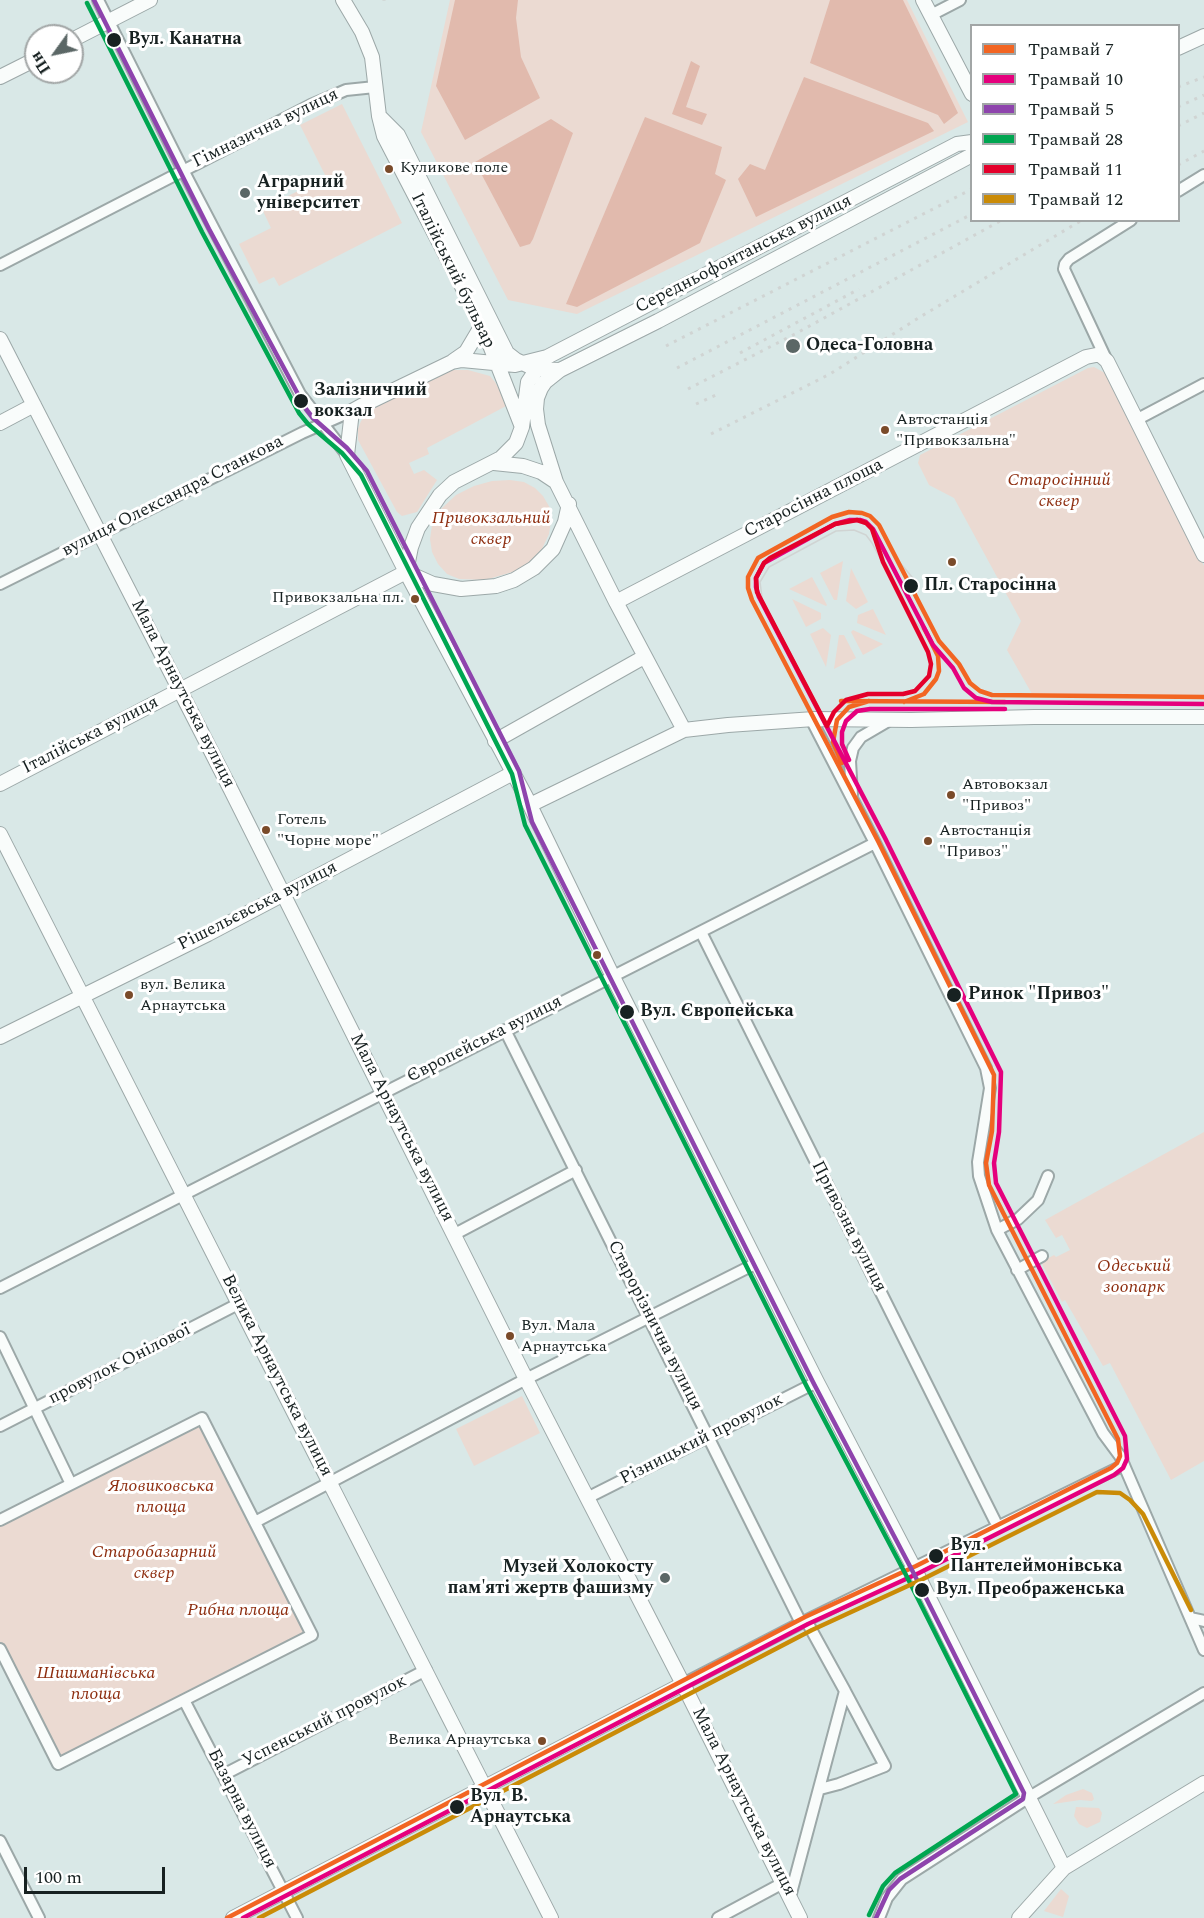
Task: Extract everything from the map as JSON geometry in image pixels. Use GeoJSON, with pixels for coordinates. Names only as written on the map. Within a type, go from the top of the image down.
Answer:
{"type":"FeatureCollection","features":[{"type":"Feature","properties":{"kind":"main road"},"geometry":{"type":"LineString","coordinates":[[84,34],[150,0]]}},
{"type":"Feature","properties":{"kind":"main road","name":"Італійський бульвар"},"geometry":{"type":"LineString","coordinates":[[343,0],[363,32],[372,57],[379,116],[384,136],[485,319],[497,364],[522,426]]}},
{"type":"Feature","properties":{"kind":"main road"},"geometry":{"type":"LineString","coordinates":[[923,0],[970,90]]}},
{"type":"Feature","properties":{"kind":"main road"},"geometry":{"type":"LineString","coordinates":[[1180,48],[1204,36]]}},
{"type":"Feature","properties":{"kind":"main road"},"geometry":{"type":"LineString","coordinates":[[0,77],[24,62]]}},
{"type":"Feature","properties":{"kind":"main road","name":"Середньофонтанська вулиця"},"geometry":{"type":"LineString","coordinates":[[524,366],[547,357],[957,144],[970,142]]}},
{"type":"Feature","properties":{"kind":"main road","name":"Середньофонтанська вулиця"},"geometry":{"type":"LineString","coordinates":[[560,370],[658,321],[970,156]]}},
{"type":"Feature","properties":{"kind":"main road"},"geometry":{"type":"LineString","coordinates":[[406,572],[418,528],[440,495],[454,482],[472,471],[494,463],[509,452],[516,443],[522,426],[526,391],[524,366],[507,353],[485,319],[466,352],[452,362]]}},
{"type":"Feature","properties":{"kind":"main road","name":"Мала Арнаутська вулиця"},"geometry":{"type":"LineString","coordinates":[[0,339],[284,894],[526,1379],[800,1918]]}},
{"type":"Feature","properties":{"kind":"main road","name":"Старосінна площа"},"geometry":{"type":"LineString","coordinates":[[616,602],[1086,357],[1100,355],[1107,361]]}},
{"type":"Feature","properties":{"kind":"main road","name":"вулиця Олександра Станкова"},"geometry":{"type":"LineString","coordinates":[[352,411],[452,362],[462,360],[560,370]]}},
{"type":"Feature","properties":{"kind":"main road"},"geometry":{"type":"LineString","coordinates":[[1107,361],[1136,420],[1200,537],[1204,555]]}},
{"type":"Feature","properties":{"kind":"main road"},"geometry":{"type":"LineString","coordinates":[[560,370],[541,388],[536,409],[538,425],[556,482],[644,657],[684,730]]}},
{"type":"Feature","properties":{"kind":"main road"},"geometry":{"type":"LineString","coordinates":[[0,423],[34,405]]}},
{"type":"Feature","properties":{"kind":"main road"},"geometry":{"type":"LineString","coordinates":[[352,411],[347,455],[406,572],[530,805],[612,976],[817,1382],[914,1568],[1064,1868]]}},
{"type":"Feature","properties":{"kind":"main road"},"geometry":{"type":"LineString","coordinates":[[494,463],[523,465],[541,472],[556,482]]}},
{"type":"Feature","properties":{"kind":"main road"},"geometry":{"type":"LineString","coordinates":[[406,572],[433,584],[461,589],[496,586],[514,580],[534,568],[553,549],[565,522],[568,504]]}},
{"type":"Feature","properties":{"kind":"main road","name":"Італійська вулиця"},"geometry":{"type":"LineString","coordinates":[[0,784],[406,572]]}},
{"type":"Feature","properties":{"kind":"main road"},"geometry":{"type":"LineString","coordinates":[[495,741],[644,657]]}},
{"type":"Feature","properties":{"kind":"main road"},"geometry":{"type":"LineString","coordinates":[[530,805],[684,730],[728,724],[811,719],[1204,717]]}},
{"type":"Feature","properties":{"kind":"main road","name":"Рішельєвська вулиця"},"geometry":{"type":"LineString","coordinates":[[0,1037],[284,894],[513,773]]}},
{"type":"Feature","properties":{"kind":"main road","name":"Велика Арнаутська вулиця"},"geometry":{"type":"LineString","coordinates":[[0,834],[551,1918]]}},
{"type":"Feature","properties":{"kind":"main road"},"geometry":{"type":"LineString","coordinates":[[233,1918],[683,1684]]}},
{"type":"Feature","properties":{"kind":"main road"},"geometry":{"type":"LineString","coordinates":[[1019,1918],[1064,1868],[1204,1783]]}},
{"type":"Feature","properties":{"kind":"main road"},"geometry":{"type":"LineString","coordinates":[[1032,1918],[1035,1905],[1045,1889]]}},
{"type":"Feature","properties":{"kind":"street"},"geometry":{"type":"LineString","coordinates":[[98,0],[183,170],[300,394],[347,455]]}},
{"type":"Feature","properties":{"kind":"street"},"geometry":{"type":"LineString","coordinates":[[931,15],[960,0]]}},
{"type":"Feature","properties":{"kind":"street","name":"Гімназична вулиця"},"geometry":{"type":"LineString","coordinates":[[0,265],[311,105],[346,90],[375,87]]}},
{"type":"Feature","properties":{"kind":"street"},"geometry":{"type":"LineString","coordinates":[[1180,190],[1204,176]]}},
{"type":"Feature","properties":{"kind":"street"},"geometry":{"type":"LineString","coordinates":[[1107,361],[1064,269],[1069,259],[1128,222]]}},
{"type":"Feature","properties":{"kind":"street"},"geometry":{"type":"LineString","coordinates":[[1136,420],[1204,384]]}},
{"type":"Feature","properties":{"kind":"street","name":"вулиця Олександра Станкова"},"geometry":{"type":"LineString","coordinates":[[0,584],[323,422],[352,411]]}},
{"type":"Feature","properties":{"kind":"street"},"geometry":{"type":"LineString","coordinates":[[811,719],[986,1068],[990,1088],[978,1162],[979,1176],[988,1206],[1103,1433],[1111,1442],[1138,1493],[1204,1650]]}},
{"type":"Feature","properties":{"kind":"street"},"geometry":{"type":"LineString","coordinates":[[852,798],[850,761],[853,748],[861,737],[890,720]]}},
{"type":"Feature","properties":{"kind":"street","name":"Європейська вулиця"},"geometry":{"type":"LineString","coordinates":[[0,1288],[875,843]]}},
{"type":"Feature","properties":{"kind":"street","name":"Привозна вулиця"},"geometry":{"type":"LineString","coordinates":[[701,932],[995,1521]]}},
{"type":"Feature","properties":{"kind":"street","name":"Старорізнична вулиця"},"geometry":{"type":"LineString","coordinates":[[505,1030],[801,1623],[807,1622],[845,1690]]}},
{"type":"Feature","properties":{"kind":"street"},"geometry":{"type":"LineString","coordinates":[[455,1234],[576,1170]]}},
{"type":"Feature","properties":{"kind":"street"},"geometry":{"type":"LineString","coordinates":[[1000,1229],[1018,1219],[1038,1200],[1048,1176]]}},
{"type":"Feature","properties":{"kind":"street"},"geometry":{"type":"LineString","coordinates":[[1020,1268],[1042,1257]]}},
{"type":"Feature","properties":{"kind":"street"},"geometry":{"type":"LineString","coordinates":[[255,1522],[526,1379],[757,1263]]}},
{"type":"Feature","properties":{"kind":"street","name":"провулок Онілової"},"geometry":{"type":"LineString","coordinates":[[0,1426],[240,1303]]}},
{"type":"Feature","properties":{"kind":"street"},"geometry":{"type":"LineString","coordinates":[[0,1337],[71,1484]]}},
{"type":"Feature","properties":{"kind":"street","name":"Різницький провулок"},"geometry":{"type":"LineString","coordinates":[[587,1498],[817,1382]]}},
{"type":"Feature","properties":{"kind":"street"},"geometry":{"type":"LineString","coordinates":[[0,1520],[202,1418],[312,1635],[58,1764],[1,1653]]}},
{"type":"Feature","properties":{"kind":"street"},"geometry":{"type":"LineString","coordinates":[[683,1684],[801,1623],[1124,1465]]}},
{"type":"Feature","properties":{"kind":"street"},"geometry":{"type":"LineString","coordinates":[[914,1568],[921,1558],[1089,1474],[1101,1476]]}},
{"type":"Feature","properties":{"kind":"street"},"geometry":{"type":"LineString","coordinates":[[1191,1618],[1204,1621]]}},
{"type":"Feature","properties":{"kind":"street","name":"Успенський провулок"},"geometry":{"type":"LineString","coordinates":[[223,1775],[426,1670]]}},
{"type":"Feature","properties":{"kind":"street"},"geometry":{"type":"LineString","coordinates":[[790,1897],[845,1690]]}},
{"type":"Feature","properties":{"kind":"street"},"geometry":{"type":"LineString","coordinates":[[820,1789],[877,1771],[885,1766],[845,1690]]}},
{"type":"Feature","properties":{"kind":"street"},"geometry":{"type":"LineString","coordinates":[[879,1918],[887,1898],[902,1879],[1028,1797],[1204,1694]]}},
{"type":"Feature","properties":{"kind":"street","name":"Базарна вулиця"},"geometry":{"type":"LineString","coordinates":[[184,1700],[297,1918]]}},
{"type":"Feature","properties":{"kind":"street"},"geometry":{"type":"LineString","coordinates":[[0,1841],[39,1918]]}},
{"type":"Feature","properties":{"kind":"street"},"geometry":{"type":"LineString","coordinates":[[718,1918],[783,1883]]}},
{"type":"Feature","properties":{"kind":"green space","name":"Куликове поле"},"geometry":{"type":"Polygon","coordinates":[[[450,0],[907,0],[968,122],[577,314],[508,300],[421,132],[450,0]]]}},
{"type":"Feature","properties":{"kind":"green space"},"geometry":{"type":"Polygon","coordinates":[[[342,104],[402,223],[279,286],[274,277],[259,284],[239,244],[271,228],[262,209],[326,177],[300,125],[342,104]]]}},
{"type":"Feature","properties":{"kind":"green space","name":"Старосінний сквер"},"geometry":{"type":"Polygon","coordinates":[[[1094,367],[1105,373],[1110,381],[1204,566],[1204,697],[1032,694],[1007,650],[1021,621],[954,498],[929,485],[918,463],[920,455],[1088,368],[1094,367]]]}},
{"type":"Feature","properties":{"kind":"green space"},"geometry":{"type":"Polygon","coordinates":[[[448,370],[468,370],[490,376],[508,405],[427,448],[429,454],[409,463],[414,474],[424,470],[437,480],[417,512],[402,516],[397,512],[358,440],[358,429],[361,421],[372,408],[448,370]]]}},
{"type":"Feature","properties":{"kind":"green space","name":"Привокзальний сквер"},"geometry":{"type":"Polygon","coordinates":[[[492,481],[524,482],[535,488],[550,508],[549,534],[542,549],[530,562],[516,571],[485,580],[459,579],[447,574],[438,564],[432,552],[430,539],[432,525],[441,509],[456,495],[474,486],[492,481]]]}},
{"type":"Feature","properties":{"kind":"green space"},"geometry":{"type":"Polygon","coordinates":[[[843,561],[837,600],[834,600],[820,573],[843,561]]]}},
{"type":"Feature","properties":{"kind":"green space"},"geometry":{"type":"Polygon","coordinates":[[[851,568],[868,602],[856,609],[846,601],[851,568]]]}},
{"type":"Feature","properties":{"kind":"green space"},"geometry":{"type":"Polygon","coordinates":[[[812,577],[827,605],[826,606],[789,589],[812,577]]]}},
{"type":"Feature","properties":{"kind":"green space"},"geometry":{"type":"Polygon","coordinates":[[[792,599],[821,613],[821,619],[806,627],[792,599]]]}},
{"type":"Feature","properties":{"kind":"green space"},"geometry":{"type":"Polygon","coordinates":[[[873,609],[886,635],[857,623],[858,615],[873,609]]]}},
{"type":"Feature","properties":{"kind":"green space"},"geometry":{"type":"Polygon","coordinates":[[[823,628],[831,635],[826,667],[810,634],[823,628]]]}},
{"type":"Feature","properties":{"kind":"green space"},"geometry":{"type":"Polygon","coordinates":[[[853,630],[883,644],[863,655],[851,632],[853,630]]]}},
{"type":"Feature","properties":{"kind":"green space"},"geometry":{"type":"Polygon","coordinates":[[[839,635],[844,635],[856,658],[834,669],[839,635]]]}},
{"type":"Feature","properties":{"kind":"green space","name":"Одеський зоопарк"},"geometry":{"type":"Polygon","coordinates":[[[1204,1132],[1204,1461],[1171,1480],[1110,1363],[1103,1366],[1065,1300],[1062,1302],[1041,1262],[1070,1250],[1062,1235],[1056,1238],[1045,1220],[1204,1132]]]}},
{"type":"Feature","properties":{"kind":"green space"},"geometry":{"type":"Polygon","coordinates":[[[522,1396],[540,1433],[474,1466],[456,1429],[522,1396]]]}},
{"type":"Feature","properties":{"kind":"green space","name":"Старобазарний сквер"},"geometry":{"type":"Polygon","coordinates":[[[202,1418],[312,1635],[58,1764],[0,1649],[0,1520],[202,1418]]]}},
{"type":"Feature","properties":{"kind":"green space"},"geometry":{"type":"Polygon","coordinates":[[[1083,1789],[1092,1793],[1094,1799],[1092,1801],[1080,1800],[1053,1804],[1066,1795],[1083,1789]]]}},
{"type":"Feature","properties":{"kind":"green space"},"geometry":{"type":"Polygon","coordinates":[[[1076,1807],[1099,1808],[1102,1813],[1100,1822],[1087,1828],[1079,1824],[1074,1816],[1076,1807]]]}},
{"type":"Feature","properties":{"kind":"green space"},"geometry":{"type":"Polygon","coordinates":[[[1061,1889],[1069,1896],[1063,1917],[1044,1911],[1061,1889]]]}},
{"type":"Feature","properties":{"kind":"shaded area"},"geometry":{"type":"Polygon","coordinates":[[[455,0],[518,0],[516,18],[521,57],[540,98],[465,140],[436,86],[455,0]]]}},
{"type":"Feature","properties":{"kind":"shaded area"},"geometry":{"type":"Polygon","coordinates":[[[830,0],[903,0],[958,113],[944,124],[938,115],[810,63],[830,0]]]}},
{"type":"Feature","properties":{"kind":"shaded area"},"geometry":{"type":"Polygon","coordinates":[[[691,61],[700,66],[686,107],[707,114],[702,125],[672,114],[691,61]]]}},
{"type":"Feature","properties":{"kind":"shaded area"},"geometry":{"type":"Polygon","coordinates":[[[804,77],[928,123],[934,131],[756,217],[738,179],[750,164],[765,170],[804,77]]]}},
{"type":"Feature","properties":{"kind":"shaded area"},"geometry":{"type":"Polygon","coordinates":[[[645,117],[722,147],[715,174],[726,180],[700,243],[577,307],[566,304],[645,117]]]}},
{"type":"Feature","properties":{"kind":"shaded area"},"geometry":{"type":"Polygon","coordinates":[[[551,119],[573,133],[533,239],[530,244],[520,247],[475,162],[551,119]]]}},
{"type":"Feature","properties":{"kind":"tram line","name":"5"},"geometry":{"type":"LineString","coordinates":[[94,0],[209,229],[306,409],[347,448],[367,471],[519,771],[532,822],[814,1384],[913,1572],[1024,1793],[1023,1799],[900,1879],[889,1890],[876,1918]]}},
{"type":"Feature","properties":{"kind":"tram line","name":"28"},"geometry":{"type":"LineString","coordinates":[[87,3],[202,232],[299,413],[308,424],[342,453],[361,475],[512,774],[525,825],[807,1387],[906,1575],[1016,1794],[895,1873],[883,1886],[869,1915]]}},
{"type":"Feature","properties":{"kind":"tram line","name":"7"},"geometry":{"type":"LineString","coordinates":[[227,1918],[805,1617],[916,1566],[1111,1468],[1120,1456],[1118,1439],[989,1185],[986,1163],[992,1131],[994,1075],[878,841],[752,600],[748,588],[748,577],[758,558],[832,517],[849,512],[862,513],[870,516],[879,525],[939,641],[959,664],[970,683],[980,691],[992,695],[1204,697]]}},
{"type":"Feature","properties":{"kind":"tram line","name":"11"},"geometry":{"type":"LineString","coordinates":[[857,520],[866,523],[872,529],[883,562],[928,652],[931,664],[929,676],[915,691],[903,694],[868,694],[846,700],[834,712],[827,726],[757,592],[756,578],[764,563],[770,558],[835,524],[857,520]]}},
{"type":"Feature","properties":{"kind":"tram line","name":"10"},"geometry":{"type":"LineString","coordinates":[[243,1918],[808,1624],[919,1573],[1114,1475],[1123,1468],[1127,1459],[1125,1436],[996,1183],[994,1163],[999,1132],[1001,1072],[885,838],[759,597],[756,578],[764,563],[835,524],[860,520],[873,529],[933,645],[953,668],[964,688],[976,698],[992,702],[1204,704]]}},
{"type":"Feature","properties":{"kind":"tram line"},"geometry":{"type":"LineString","coordinates":[[763,605],[760,582],[769,567],[836,531],[854,530],[866,535],[872,543],[910,615],[929,638]]}},
{"type":"Feature","properties":{"kind":"tram line"},"geometry":{"type":"LineString","coordinates":[[897,559],[917,583]]}},
{"type":"Feature","properties":{"kind":"tram line","name":"7"},"geometry":{"type":"LineString","coordinates":[[904,702],[924,694],[936,679],[939,671],[938,656],[924,628]]}},
{"type":"Feature","properties":{"kind":"tram line","name":"7"},"geometry":{"type":"LineString","coordinates":[[841,701],[1005,702]]}},
{"type":"Feature","properties":{"kind":"tram line","name":"7"},"geometry":{"type":"LineString","coordinates":[[842,763],[833,742],[837,720],[849,707],[869,701]]}},
{"type":"Feature","properties":{"kind":"tram line","name":"10"},"geometry":{"type":"LineString","coordinates":[[849,760],[842,744],[842,732],[846,721],[857,711],[870,709],[1005,709]]}},
{"type":"Feature","properties":{"kind":"tram line","name":"12"},"geometry":{"type":"LineString","coordinates":[[259,1918],[812,1630],[923,1579],[1097,1492],[1120,1493],[1143,1514],[1191,1610]]}},
{"type":"Feature","properties":{"kind":"railway"},"geometry":{"type":"LineString","coordinates":[[1180,86],[1204,77]]}},
{"type":"Feature","properties":{"kind":"railway"},"geometry":{"type":"LineString","coordinates":[[1180,106],[1204,95]]}},
{"type":"Feature","properties":{"kind":"railway"},"geometry":{"type":"LineString","coordinates":[[1180,125],[1204,113]]}},
{"type":"Feature","properties":{"kind":"railway"},"geometry":{"type":"LineString","coordinates":[[1180,164],[1204,151]]}},
{"type":"Feature","properties":{"kind":"railway"},"geometry":{"type":"LineString","coordinates":[[666,346],[970,190]]}},
{"type":"Feature","properties":{"kind":"railway"},"geometry":{"type":"LineString","coordinates":[[677,368],[970,215]]}},
{"type":"Feature","properties":{"kind":"railway"},"geometry":{"type":"LineString","coordinates":[[688,389],[795,334],[998,222]]}},
{"type":"Feature","properties":{"kind":"railway"},"geometry":{"type":"LineString","coordinates":[[711,434],[830,374],[1079,222]]}},
{"type":"Feature","properties":{"kind":"railway"},"geometry":{"type":"LineString","coordinates":[[740,353],[859,289]]}},
{"type":"Feature","properties":{"kind":"railway"},"geometry":{"type":"LineString","coordinates":[[696,404],[716,395]]}},
{"type":"Feature","properties":{"kind":"place","name":"Вул. Канатна"},"geometry":{"type":"Point","coordinates":[114,40]}},
{"type":"Feature","properties":{"kind":"place","name":"Куликове поле"},"geometry":{"type":"Point","coordinates":[389,169]}},
{"type":"Feature","properties":{"kind":"place","name":"Аграрний університет"},"geometry":{"type":"Point","coordinates":[245,193]}},
{"type":"Feature","properties":{"kind":"place","name":"Одеса-Головна"},"geometry":{"type":"Point","coordinates":[793,346]}},
{"type":"Feature","properties":{"kind":"place","name":"Залізничний вокзал"},"geometry":{"type":"Point","coordinates":[301,401]}},
{"type":"Feature","properties":{"kind":"place","name":"Автостанція \"Привокзальна\""},"geometry":{"type":"Point","coordinates":[885,430]}},
{"type":"Feature","properties":{"kind":"place","name":"Пл. Старосінна"},"geometry":{"type":"Point","coordinates":[911,586]}},
{"type":"Feature","properties":{"kind":"place","name":"Привокзальна пл."},"geometry":{"type":"Point","coordinates":[415,599]}},
{"type":"Feature","properties":{"kind":"place","name":"Автовокзал \"Привоз\""},"geometry":{"type":"Point","coordinates":[951,795]}},
{"type":"Feature","properties":{"kind":"place","name":"Готель \"Чорне море\""},"geometry":{"type":"Point","coordinates":[266,830]}},
{"type":"Feature","properties":{"kind":"place","name":"Автостанція \"Привоз\""},"geometry":{"type":"Point","coordinates":[928,841]}},
{"type":"Feature","properties":{"kind":"place","name":"вул. Велика Арнаутська"},"geometry":{"type":"Point","coordinates":[129,995]}},
{"type":"Feature","properties":{"kind":"place","name":"Ринок \"Привоз\""},"geometry":{"type":"Point","coordinates":[954,995]}},
{"type":"Feature","properties":{"kind":"place","name":"Вул. Європейська"},"geometry":{"type":"Point","coordinates":[627,1012]}},
{"type":"Feature","properties":{"kind":"place","name":"Вул. Мала Арнаутська"},"geometry":{"type":"Point","coordinates":[510,1336]}},
{"type":"Feature","properties":{"kind":"place","name":"Вул. Пантелеймонівська"},"geometry":{"type":"Point","coordinates":[936,1556]}},
{"type":"Feature","properties":{"kind":"place","name":"Музей Холокосту пам'яті жертв фашизму"},"geometry":{"type":"Point","coordinates":[665,1578]}},
{"type":"Feature","properties":{"kind":"place","name":"Вул. Преображенська"},"geometry":{"type":"Point","coordinates":[922,1590]}},
{"type":"Feature","properties":{"kind":"place","name":"Велика Арнаутська"},"geometry":{"type":"Point","coordinates":[542,1741]}},
{"type":"Feature","properties":{"kind":"place","name":"Вул. В. Арнаутська"},"geometry":{"type":"Point","coordinates":[457,1807]}},
{"type":"Feature","properties":{"kind":"park label","name":"Яловиковська площа"},"geometry":{"type":"Point","coordinates":[161,1497]}},
{"type":"Feature","properties":{"kind":"park label","name":"Рибна площа"},"geometry":{"type":"Point","coordinates":[238,1611]}},
{"type":"Feature","properties":{"kind":"park label","name":"Шишманівська площа"},"geometry":{"type":"Point","coordinates":[96,1684]}}]}
